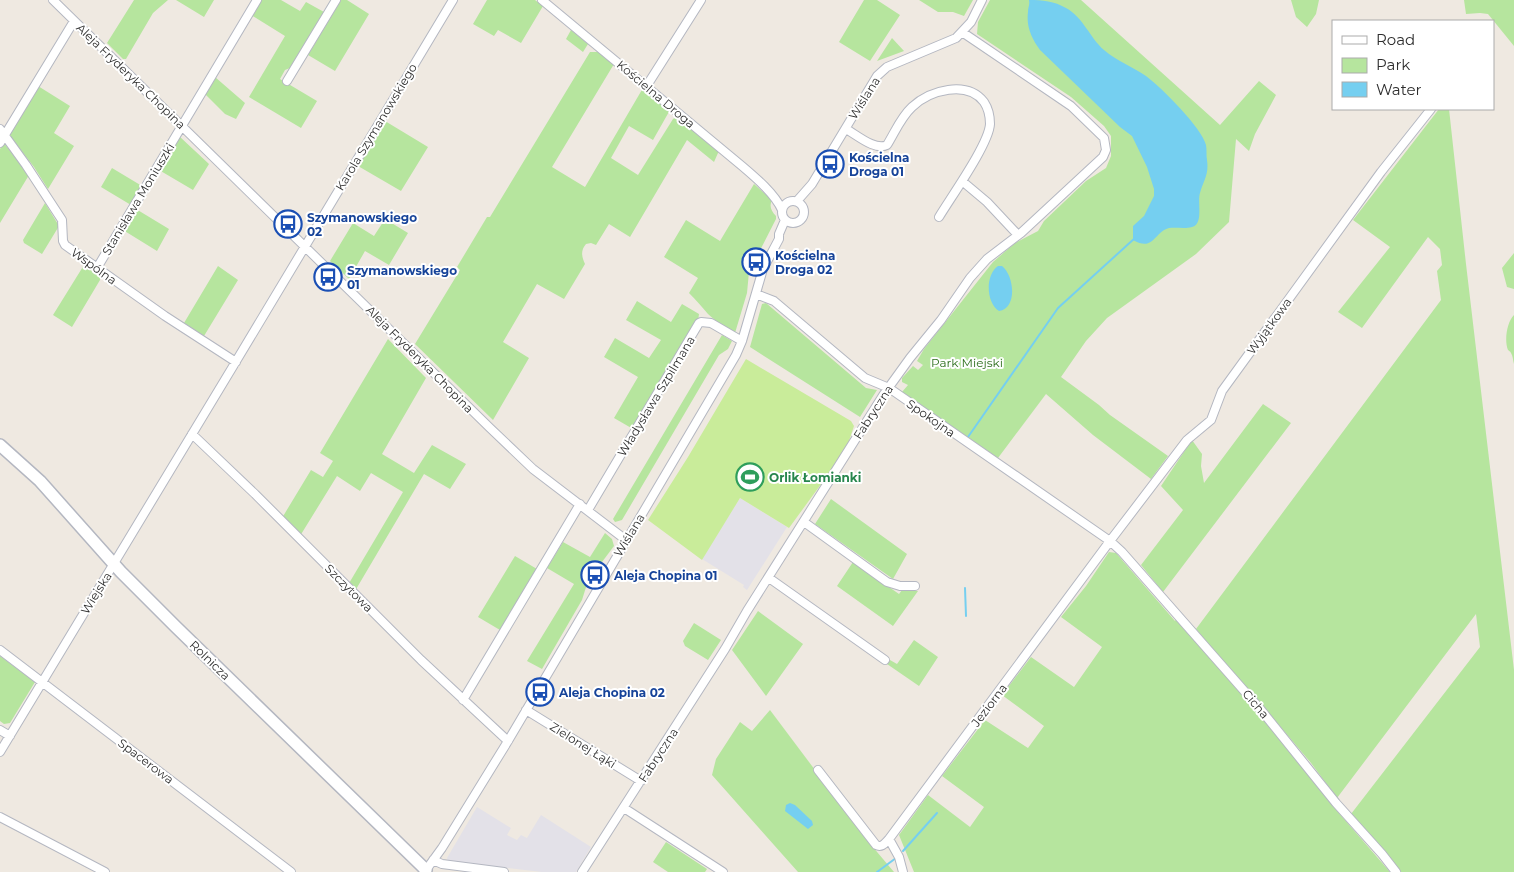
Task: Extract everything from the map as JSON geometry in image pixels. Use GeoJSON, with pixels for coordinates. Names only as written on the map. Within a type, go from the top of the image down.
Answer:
{"type":"FeatureCollection","features":[{"type":"Feature","properties":{"kind":"street","name":"Aleja Fryderyka Chopina"},"geometry":{"type":"LineString","coordinates":[[54,0],[533,469],[626,540]]}},
{"type":"Feature","properties":{"kind":"street","name":"Stanisława Moniuszki"},"geometry":{"type":"LineString","coordinates":[[97,268],[256,0]]}},
{"type":"Feature","properties":{"kind":"street"},"geometry":{"type":"LineString","coordinates":[[287,81],[336,0]]}},
{"type":"Feature","properties":{"kind":"street","name":"Karola Szymanowskiego"},"geometry":{"type":"LineString","coordinates":[[192,434],[453,0]]}},
{"type":"Feature","properties":{"kind":"street","name":"Kościelna Droga"},"geometry":{"type":"LineString","coordinates":[[542,0],[742,166],[768,190],[782,199],[797,203]]}},
{"type":"Feature","properties":{"kind":"street"},"geometry":{"type":"LineString","coordinates":[[646,87],[701,0]]}},
{"type":"Feature","properties":{"kind":"street","name":"Wiślana"},"geometry":{"type":"LineString","coordinates":[[797,203],[810,192],[812,184],[877,76],[887,67],[956,38],[970,22],[982,0]]}},
{"type":"Feature","properties":{"kind":"street"},"geometry":{"type":"LineString","coordinates":[[0,143],[2,132],[74,21]]}},
{"type":"Feature","properties":{"kind":"street","name":"Fabryczna"},"geometry":{"type":"LineString","coordinates":[[582,872],[889,388],[910,358],[941,320],[978,268],[1018,235],[1104,157],[1106,142],[1100,133],[1066,102],[962,32]]}},
{"type":"Feature","properties":{"kind":"street"},"geometry":{"type":"LineString","coordinates":[[846,129],[876,146],[884,147],[904,116],[922,99],[947,90],[970,91],[980,97],[986,105],[989,114],[990,123],[986,138],[939,217]]}},
{"type":"Feature","properties":{"kind":"street","name":"Wyjątkowa"},"geometry":{"type":"LineString","coordinates":[[1110,541],[1187,440],[1212,420],[1222,391],[1381,172],[1430,110]]}},
{"type":"Feature","properties":{"kind":"street","name":"Wspólna"},"geometry":{"type":"LineString","coordinates":[[2,132],[62,220],[65,245],[165,316],[236,362]]}},
{"type":"Feature","properties":{"kind":"street"},"geometry":{"type":"LineString","coordinates":[[962,181],[987,202],[1018,235]]}},
{"type":"Feature","properties":{"kind":"street","name":"Kościelna Droga"},"geometry":{"type":"LineString","coordinates":[[768,190],[779,203],[782,210]]}},
{"type":"Feature","properties":{"kind":"street"},"geometry":{"type":"LineString","coordinates":[[786,203],[797,203],[804,211],[802,219],[799,222],[788,222],[783,217],[782,210],[786,203]]}},
{"type":"Feature","properties":{"kind":"street","name":"Wiślana"},"geometry":{"type":"LineString","coordinates":[[425,871],[508,741],[736,355],[742,341],[763,269],[779,234],[788,222]]}},
{"type":"Feature","properties":{"kind":"street","name":"Spokojna"},"geometry":{"type":"LineString","coordinates":[[756,294],[767,297],[776,303],[865,378],[889,388],[1110,541]]}},
{"type":"Feature","properties":{"kind":"street","name":"Władysława Szpilmana"},"geometry":{"type":"LineString","coordinates":[[588,510],[699,323],[711,323],[742,341]]}},
{"type":"Feature","properties":{"kind":"street","name":"Wiejska"},"geometry":{"type":"LineString","coordinates":[[0,752],[192,434]]}},
{"type":"Feature","properties":{"kind":"street","name":"Szczytowa"},"geometry":{"type":"LineString","coordinates":[[192,434],[463,700],[508,741]]}},
{"type":"Feature","properties":{"kind":"street","name":"Rolnicza"},"geometry":{"type":"LineString","coordinates":[[0,444],[40,481],[114,564],[425,871]]}},
{"type":"Feature","properties":{"kind":"street"},"geometry":{"type":"LineString","coordinates":[[463,700],[580,504]]}},
{"type":"Feature","properties":{"kind":"street"},"geometry":{"type":"LineString","coordinates":[[804,522],[887,582],[900,586],[915,586]]}},
{"type":"Feature","properties":{"kind":"street","name":"Jeziorna"},"geometry":{"type":"LineString","coordinates":[[889,839],[1110,541]]}},
{"type":"Feature","properties":{"kind":"street","name":"Cicha"},"geometry":{"type":"LineString","coordinates":[[1110,541],[1149,582],[1257,705],[1336,803],[1396,872]]}},
{"type":"Feature","properties":{"kind":"street"},"geometry":{"type":"LineString","coordinates":[[769,578],[885,660]]}},
{"type":"Feature","properties":{"kind":"street","name":"Spacerowa"},"geometry":{"type":"LineString","coordinates":[[0,650],[291,872]]}},
{"type":"Feature","properties":{"kind":"street","name":"Zielonej Łąki"},"geometry":{"type":"LineString","coordinates":[[526,710],[641,781]]}},
{"type":"Feature","properties":{"kind":"street"},"geometry":{"type":"LineString","coordinates":[[0,730],[10,736]]}},
{"type":"Feature","properties":{"kind":"street"},"geometry":{"type":"LineString","coordinates":[[818,770],[876,845],[884,845],[889,839],[899,857],[903,872]]}},
{"type":"Feature","properties":{"kind":"street"},"geometry":{"type":"LineString","coordinates":[[624,808],[713,869],[723,872]]}},
{"type":"Feature","properties":{"kind":"street"},"geometry":{"type":"LineString","coordinates":[[0,817],[105,872]]}},
{"type":"Feature","properties":{"kind":"street"},"geometry":{"type":"LineString","coordinates":[[433,860],[442,864],[504,872]]}},
{"type":"Feature","properties":{"kind":"shaded area"},"geometry":{"type":"Polygon","coordinates":[[[740,498],[787,527],[747,590],[743,587],[744,585],[702,559],[740,498]]]}},
{"type":"Feature","properties":{"kind":"shaded area"},"geometry":{"type":"Polygon","coordinates":[[[477,807],[511,828],[507,835],[517,840],[521,835],[527,838],[541,815],[591,847],[576,872],[542,872],[448,861],[447,858],[477,807]]]}},
{"type":"Feature","properties":{"kind":"green space"},"geometry":{"type":"Polygon","coordinates":[[[134,0],[168,0],[153,13],[126,59],[123,59],[107,43],[134,0]]]}},
{"type":"Feature","properties":{"kind":"green space"},"geometry":{"type":"Polygon","coordinates":[[[176,0],[214,0],[204,17],[176,0]]]}},
{"type":"Feature","properties":{"kind":"green space"},"geometry":{"type":"Polygon","coordinates":[[[260,0],[281,0],[300,11],[306,2],[324,12],[290,68],[285,70],[280,79],[317,101],[301,128],[249,97],[285,36],[251,15],[260,0]]]}},
{"type":"Feature","properties":{"kind":"green space"},"geometry":{"type":"Polygon","coordinates":[[[341,0],[347,0],[369,14],[335,71],[308,55],[341,0]]]}},
{"type":"Feature","properties":{"kind":"green space"},"geometry":{"type":"Polygon","coordinates":[[[487,0],[535,0],[543,6],[521,43],[498,30],[494,36],[473,24],[487,0]]]}},
{"type":"Feature","properties":{"kind":"green space"},"geometry":{"type":"Polygon","coordinates":[[[864,0],[877,0],[900,15],[870,61],[839,42],[864,0]]]}},
{"type":"Feature","properties":{"kind":"green space"},"geometry":{"type":"Polygon","coordinates":[[[919,0],[973,0],[964,16],[953,12],[938,12],[919,0]]]}},
{"type":"Feature","properties":{"kind":"green space","name":"Park Miejski"},"geometry":{"type":"Polygon","coordinates":[[[990,0],[1081,0],[1220,125],[1259,81],[1276,95],[1255,134],[1249,151],[1236,139],[1229,222],[1196,254],[1107,318],[1086,341],[1061,377],[1168,456],[1151,479],[1093,435],[1046,394],[998,458],[902,392],[908,385],[902,382],[902,378],[913,366],[918,370],[923,365],[917,361],[924,349],[993,262],[1015,243],[1038,231],[1044,221],[1086,181],[1106,168],[1111,156],[1111,136],[1104,126],[1071,97],[977,34],[978,22],[990,0]]]}},
{"type":"Feature","properties":{"kind":"green space"},"geometry":{"type":"Polygon","coordinates":[[[1291,0],[1319,0],[1316,14],[1307,27],[1296,17],[1291,0]]]}},
{"type":"Feature","properties":{"kind":"green space"},"geometry":{"type":"Polygon","coordinates":[[[1464,0],[1514,0],[1514,46],[1488,14],[1466,14],[1464,0]]]}},
{"type":"Feature","properties":{"kind":"green space"},"geometry":{"type":"Polygon","coordinates":[[[571,30],[588,44],[583,52],[566,39],[571,30]]]}},
{"type":"Feature","properties":{"kind":"green space"},"geometry":{"type":"Polygon","coordinates":[[[892,38],[904,51],[877,61],[892,38]]]}},
{"type":"Feature","properties":{"kind":"green space"},"geometry":{"type":"Polygon","coordinates":[[[590,52],[598,52],[614,64],[552,167],[585,187],[643,88],[670,110],[653,140],[629,126],[611,158],[638,175],[676,117],[718,150],[718,153],[714,162],[687,140],[630,237],[609,224],[596,245],[586,244],[582,254],[585,264],[564,299],[537,284],[503,342],[529,358],[493,420],[415,344],[460,270],[457,267],[487,217],[490,217],[590,52]]]}},
{"type":"Feature","properties":{"kind":"green space"},"geometry":{"type":"Polygon","coordinates":[[[215,77],[245,103],[236,119],[225,114],[204,93],[215,77]]]}},
{"type":"Feature","properties":{"kind":"green space"},"geometry":{"type":"Polygon","coordinates":[[[38,86],[70,106],[54,133],[74,146],[48,189],[34,167],[9,135],[38,86]]]}},
{"type":"Feature","properties":{"kind":"green space"},"geometry":{"type":"Polygon","coordinates":[[[1438,110],[1449,110],[1514,670],[1514,872],[1401,872],[1351,814],[1480,647],[1476,614],[1337,798],[1311,763],[1196,629],[1441,300],[1437,271],[1442,265],[1440,249],[1428,237],[1362,328],[1338,312],[1390,247],[1353,220],[1438,110]]]}},
{"type":"Feature","properties":{"kind":"green space"},"geometry":{"type":"Polygon","coordinates":[[[385,121],[428,147],[401,191],[358,166],[385,121]]]}},
{"type":"Feature","properties":{"kind":"green space"},"geometry":{"type":"Polygon","coordinates":[[[179,136],[209,164],[193,190],[159,170],[179,136]]]}},
{"type":"Feature","properties":{"kind":"green space"},"geometry":{"type":"Polygon","coordinates":[[[4,143],[29,175],[0,223],[0,149],[4,143]]]}},
{"type":"Feature","properties":{"kind":"green space"},"geometry":{"type":"Polygon","coordinates":[[[112,168],[142,186],[131,205],[101,187],[112,168]]]}},
{"type":"Feature","properties":{"kind":"green space"},"geometry":{"type":"Polygon","coordinates":[[[754,184],[772,200],[771,208],[776,219],[749,272],[747,293],[735,333],[711,317],[689,293],[698,278],[664,257],[686,220],[720,241],[754,184]]]}},
{"type":"Feature","properties":{"kind":"green space"},"geometry":{"type":"Polygon","coordinates":[[[45,203],[59,226],[42,254],[24,243],[23,240],[45,203]]]}},
{"type":"Feature","properties":{"kind":"green space"},"geometry":{"type":"Polygon","coordinates":[[[136,209],[169,229],[157,251],[123,230],[136,209]]]}},
{"type":"Feature","properties":{"kind":"green space"},"geometry":{"type":"Polygon","coordinates":[[[385,219],[408,233],[389,265],[365,251],[349,279],[330,261],[353,223],[374,236],[385,219]]]}},
{"type":"Feature","properties":{"kind":"green space"},"geometry":{"type":"Polygon","coordinates":[[[1514,253],[1514,289],[1507,287],[1502,268],[1514,253]]]}},
{"type":"Feature","properties":{"kind":"green space"},"geometry":{"type":"Polygon","coordinates":[[[84,265],[100,277],[100,280],[72,327],[53,315],[84,265]]]}},
{"type":"Feature","properties":{"kind":"green space"},"geometry":{"type":"Polygon","coordinates":[[[218,266],[238,280],[204,336],[184,323],[218,266]]]}},
{"type":"Feature","properties":{"kind":"green space"},"geometry":{"type":"Polygon","coordinates":[[[637,301],[671,322],[682,304],[699,314],[698,321],[633,429],[614,418],[638,377],[604,357],[615,338],[649,358],[661,340],[626,320],[637,301]]]}},
{"type":"Feature","properties":{"kind":"green space"},"geometry":{"type":"Polygon","coordinates":[[[766,303],[866,388],[877,390],[860,417],[750,347],[762,304],[766,303]]]}},
{"type":"Feature","properties":{"kind":"green space"},"geometry":{"type":"Polygon","coordinates":[[[1514,315],[1514,364],[1512,354],[1508,350],[1506,336],[1514,315]]]}},
{"type":"Feature","properties":{"kind":"green space"},"geometry":{"type":"Polygon","coordinates":[[[722,335],[732,341],[728,349],[719,355],[622,520],[615,522],[613,519],[722,335]]]}},
{"type":"Feature","properties":{"kind":"green space"},"geometry":{"type":"Polygon","coordinates":[[[388,339],[426,378],[382,454],[414,473],[432,445],[466,464],[450,489],[424,474],[355,591],[348,585],[403,492],[371,473],[360,491],[337,476],[300,536],[282,518],[311,470],[323,477],[333,461],[320,453],[388,339]]]}},
{"type":"Feature","properties":{"kind":"green space","name":"Orlik Łomianki"},"geometry":{"type":"Polygon","coordinates":[[[746,359],[851,421],[854,426],[846,450],[789,528],[740,498],[702,560],[648,520],[746,359]]]}},
{"type":"Feature","properties":{"kind":"green space"},"geometry":{"type":"Polygon","coordinates":[[[1263,404],[1291,423],[1163,592],[1141,565],[1183,510],[1161,486],[1192,440],[1202,454],[1201,466],[1204,483],[1263,404]]]}},
{"type":"Feature","properties":{"kind":"green space"},"geometry":{"type":"Polygon","coordinates":[[[831,499],[907,554],[893,579],[815,524],[831,499]]]}},
{"type":"Feature","properties":{"kind":"green space"},"geometry":{"type":"Polygon","coordinates":[[[605,533],[612,539],[614,546],[602,562],[599,563],[587,584],[582,600],[542,669],[527,661],[574,584],[547,568],[563,542],[590,557],[605,533]]]}},
{"type":"Feature","properties":{"kind":"green space"},"geometry":{"type":"Polygon","coordinates":[[[1109,552],[1116,553],[1175,621],[1177,618],[1191,633],[1298,759],[1331,804],[1390,872],[914,872],[899,835],[928,795],[970,827],[984,807],[942,776],[985,720],[1028,748],[1044,726],[1002,695],[1031,657],[1074,687],[1102,647],[1061,617],[1086,586],[1109,552]]]}},
{"type":"Feature","properties":{"kind":"green space"},"geometry":{"type":"Polygon","coordinates":[[[515,556],[537,569],[500,630],[478,617],[515,556]]]}},
{"type":"Feature","properties":{"kind":"green space"},"geometry":{"type":"Polygon","coordinates":[[[853,562],[899,594],[902,590],[918,591],[893,626],[837,586],[853,562]]]}},
{"type":"Feature","properties":{"kind":"green space"},"geometry":{"type":"Polygon","coordinates":[[[758,611],[803,644],[766,696],[732,650],[758,611]]]}},
{"type":"Feature","properties":{"kind":"green space"},"geometry":{"type":"Polygon","coordinates":[[[694,623],[721,640],[708,660],[685,646],[683,641],[694,623]]]}},
{"type":"Feature","properties":{"kind":"green space"},"geometry":{"type":"Polygon","coordinates":[[[914,640],[938,657],[919,686],[887,664],[890,660],[897,664],[914,640]]]}},
{"type":"Feature","properties":{"kind":"green space"},"geometry":{"type":"Polygon","coordinates":[[[0,656],[35,682],[10,723],[4,724],[0,721],[0,656]]]}},
{"type":"Feature","properties":{"kind":"green space"},"geometry":{"type":"Polygon","coordinates":[[[770,710],[872,846],[894,872],[798,872],[712,775],[716,759],[740,722],[752,731],[770,710]]]}},
{"type":"Feature","properties":{"kind":"green space"},"geometry":{"type":"Polygon","coordinates":[[[666,842],[707,869],[705,872],[668,872],[653,862],[666,842]]]}},
{"type":"Feature","properties":{"kind":"water"},"geometry":{"type":"Polygon","coordinates":[[[1029,0],[1053,2],[1072,12],[1104,50],[1153,81],[1171,98],[1197,129],[1206,145],[1207,173],[1199,197],[1199,217],[1196,225],[1189,228],[1169,228],[1160,233],[1150,243],[1145,244],[1133,240],[1133,226],[1144,216],[1154,196],[1154,189],[1147,167],[1132,136],[1120,127],[1040,50],[1029,28],[1029,0]]]}},
{"type":"Feature","properties":{"kind":"water"},"geometry":{"type":"Polygon","coordinates":[[[998,266],[1002,266],[1006,270],[1012,291],[1009,304],[1005,309],[999,311],[992,302],[989,289],[991,276],[998,266]]]}},
{"type":"Feature","properties":{"kind":"water"},"geometry":{"type":"Polygon","coordinates":[[[790,803],[795,805],[812,821],[813,825],[808,829],[785,811],[786,805],[790,803]]]}},
{"type":"Feature","properties":{"kind":"waterway"},"geometry":{"type":"LineString","coordinates":[[968,437],[1058,308],[1135,238]]}},
{"type":"Feature","properties":{"kind":"waterway"},"geometry":{"type":"LineString","coordinates":[[965,588],[966,616]]}},
{"type":"Feature","properties":{"kind":"waterway"},"geometry":{"type":"LineString","coordinates":[[903,851],[937,813]]}},
{"type":"Feature","properties":{"kind":"waterway"},"geometry":{"type":"LineString","coordinates":[[877,872],[896,858]]}},
{"type":"Feature","properties":{"kind":"place","name":"Kościelna Droga 01"},"geometry":{"type":"Point","coordinates":[830,164]}},
{"type":"Feature","properties":{"kind":"place","name":"Szymanowskiego 02"},"geometry":{"type":"Point","coordinates":[288,224]}},
{"type":"Feature","properties":{"kind":"place","name":"Kościelna Droga 02"},"geometry":{"type":"Point","coordinates":[756,262]}},
{"type":"Feature","properties":{"kind":"place","name":"Szymanowskiego 01"},"geometry":{"type":"Point","coordinates":[328,277]}},
{"type":"Feature","properties":{"kind":"place","name":"Orlik Łomianki"},"geometry":{"type":"Point","coordinates":[750,477]}},
{"type":"Feature","properties":{"kind":"place","name":"Aleja Chopina 01"},"geometry":{"type":"Point","coordinates":[595,575]}},
{"type":"Feature","properties":{"kind":"place","name":"Aleja Chopina 02"},"geometry":{"type":"Point","coordinates":[540,692]}}]}
